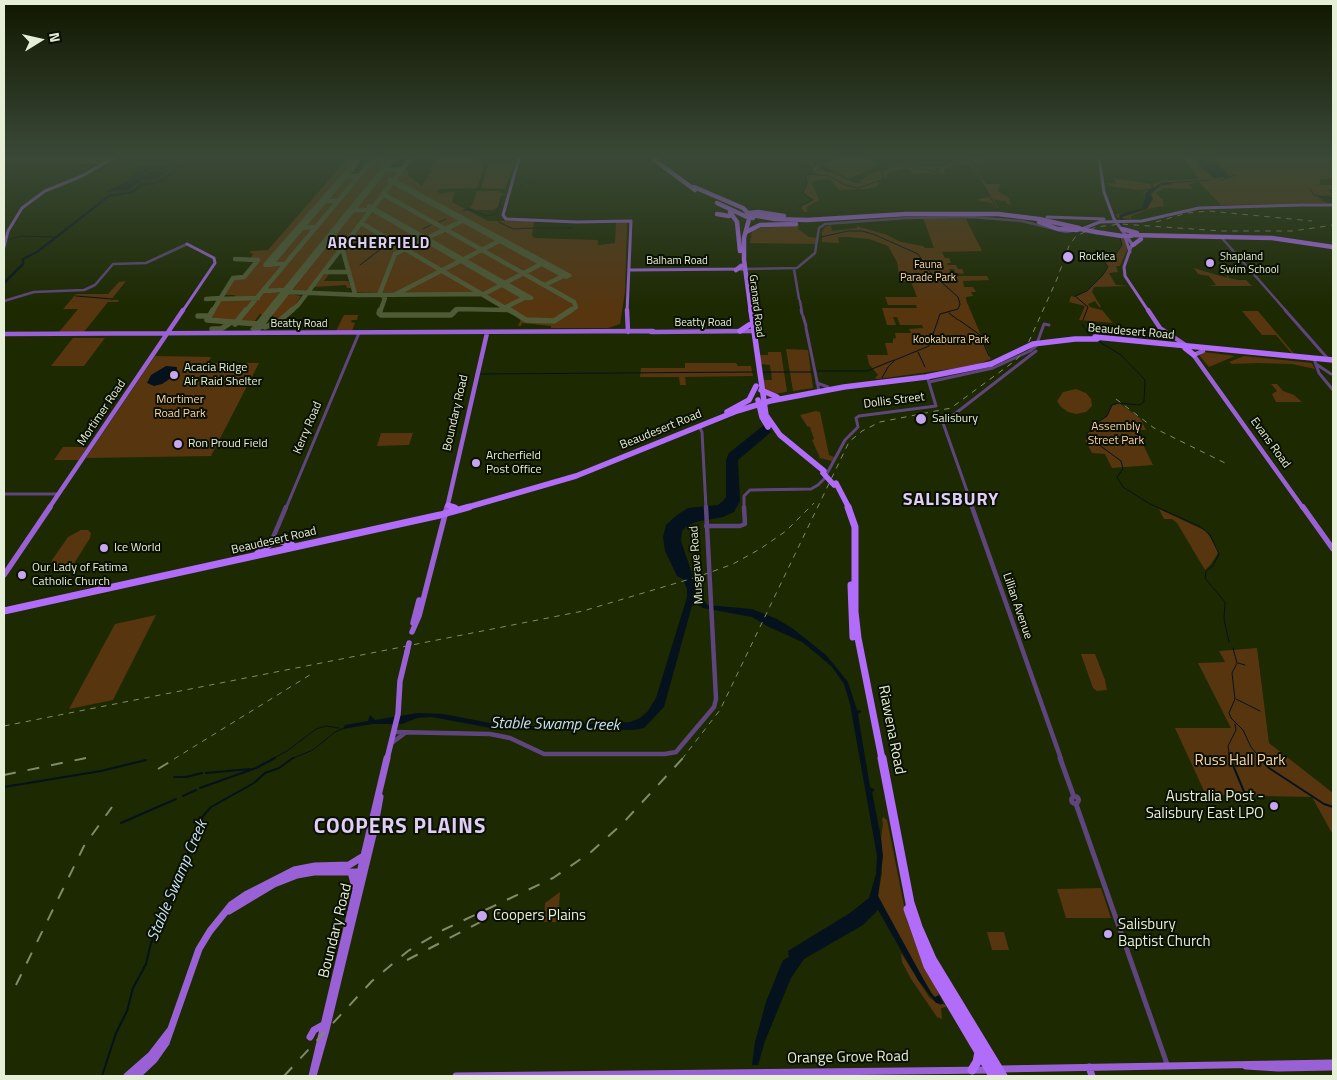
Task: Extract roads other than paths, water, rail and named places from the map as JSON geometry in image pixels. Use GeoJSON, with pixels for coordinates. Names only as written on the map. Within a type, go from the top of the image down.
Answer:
{"type":"FeatureCollection","features":[{"type":"Feature","properties":{"kind":"highway"},"geometry":{"type":"LineString","coordinates":[[723,208],[733,215],[737,223],[741,238],[740,251]]}},
{"type":"Feature","properties":{"kind":"highway"},"geometry":{"type":"LineString","coordinates":[[732,208],[786,222],[845,220]]}},
{"type":"Feature","properties":{"kind":"highway"},"geometry":{"type":"LineString","coordinates":[[736,208],[749,214],[775,219],[802,220],[878,216]]}},
{"type":"Feature","properties":{"kind":"highway"},"geometry":{"type":"LineString","coordinates":[[742,208],[749,214],[760,212],[814,218],[986,214],[994,217],[1032,218],[1077,229],[1126,235],[1174,238],[1278,239],[1333,248]]}},
{"type":"Feature","properties":{"kind":"highway"},"geometry":{"type":"LineString","coordinates":[[722,211],[735,222],[741,238]]}},
{"type":"Feature","properties":{"kind":"highway"},"geometry":{"type":"LineString","coordinates":[[717,214],[729,216]]}},
{"type":"Feature","properties":{"kind":"highway","name":"Granard Road"},"geometry":{"type":"LineString","coordinates":[[749,214],[741,238],[748,332],[761,404]]}},
{"type":"Feature","properties":{"kind":"highway","name":"Granard Road"},"geometry":{"type":"LineString","coordinates":[[748,332],[749,325],[740,251],[742,232],[749,214]]}},
{"type":"Feature","properties":{"kind":"highway"},"geometry":{"type":"LineString","coordinates":[[741,238],[748,230],[760,225],[911,216],[986,214]]}},
{"type":"Feature","properties":{"kind":"highway"},"geometry":{"type":"LineString","coordinates":[[994,217],[1006,216],[1041,220],[1077,229]]}},
{"type":"Feature","properties":{"kind":"highway"},"geometry":{"type":"LineString","coordinates":[[994,217],[1047,217]]}},
{"type":"Feature","properties":{"kind":"highway"},"geometry":{"type":"LineString","coordinates":[[1126,235],[1223,239]]}},
{"type":"Feature","properties":{"kind":"highway"},"geometry":{"type":"LineString","coordinates":[[1126,235],[1140,239],[1174,238]]}},
{"type":"Feature","properties":{"kind":"highway"},"geometry":{"type":"LineString","coordinates":[[1133,245],[1140,239]]}},
{"type":"Feature","properties":{"kind":"highway"},"geometry":{"type":"LineString","coordinates":[[748,332],[749,325]]}},
{"type":"Feature","properties":{"kind":"highway","name":"Beaudesert Road"},"geometry":{"type":"LineString","coordinates":[[271,549],[292,546],[570,478],[750,407],[818,388],[926,378],[990,363],[1033,344],[1075,338],[1096,338],[1315,361],[1331,361]]}},
{"type":"Feature","properties":{"kind":"highway","name":"Beaudesert Road"},"geometry":{"type":"LineString","coordinates":[[1096,338],[1190,348]]}},
{"type":"Feature","properties":{"kind":"highway"},"geometry":{"type":"LineString","coordinates":[[1039,346],[1081,339],[1114,341]]}},
{"type":"Feature","properties":{"kind":"highway","name":"Beaudesert Road"},"geometry":{"type":"LineString","coordinates":[[271,549],[282,551],[435,516],[445,509],[455,508],[571,475],[698,428],[727,412],[761,404],[777,397],[818,388],[879,382]]}},
{"type":"Feature","properties":{"kind":"highway"},"geometry":{"type":"LineString","coordinates":[[727,412],[749,400],[759,388],[777,397]]}},
{"type":"Feature","properties":{"kind":"highway","name":"Riawena Road"},"geometry":{"type":"LineString","coordinates":[[761,404],[764,421],[772,431],[826,471],[847,502],[855,526],[855,612],[858,638],[910,903],[932,959],[996,1073]]}},
{"type":"Feature","properties":{"kind":"highway","name":"Riawena Road"},"geometry":{"type":"LineString","coordinates":[[835,484],[845,503],[853,530],[851,624],[911,922],[932,974],[979,1052],[996,1073]]}},
{"type":"Feature","properties":{"kind":"highway"},"geometry":{"type":"LineString","coordinates":[[435,516],[441,522]]}},
{"type":"Feature","properties":{"kind":"highway"},"geometry":{"type":"LineString","coordinates":[[258,555],[282,543],[292,546]]}},
{"type":"Feature","properties":{"kind":"highway"},"geometry":{"type":"LineString","coordinates":[[258,555],[271,549]]}},
{"type":"Feature","properties":{"kind":"highway","name":"Beaudesert Road"},"geometry":{"type":"LineString","coordinates":[[4,610],[258,555]]}},
{"type":"Feature","properties":{"kind":"highway"},"geometry":{"type":"LineString","coordinates":[[851,624],[845,632],[854,642]]}},
{"type":"Feature","properties":{"kind":"highway"},"geometry":{"type":"LineString","coordinates":[[972,1070],[977,1062],[979,1052]]}},
{"type":"Feature","properties":{"kind":"main road"},"geometry":{"type":"LineString","coordinates":[[4,247],[10,228],[23,208]]}},
{"type":"Feature","properties":{"kind":"main road","name":"Balham Road"},"geometry":{"type":"LineString","coordinates":[[505,208],[503,216],[506,219],[629,222],[629,270],[743,268]]}},
{"type":"Feature","properties":{"kind":"main road"},"geometry":{"type":"LineString","coordinates":[[1112,208],[1133,245],[1124,267],[1124,275],[1159,326],[1190,348]]}},
{"type":"Feature","properties":{"kind":"main road"},"geometry":{"type":"LineString","coordinates":[[1047,217],[1144,220],[1197,208]]}},
{"type":"Feature","properties":{"kind":"main road"},"geometry":{"type":"LineString","coordinates":[[1077,229],[1103,220],[1117,220]]}},
{"type":"Feature","properties":{"kind":"main road"},"geometry":{"type":"LineString","coordinates":[[1126,235],[1130,253]]}},
{"type":"Feature","properties":{"kind":"main road","name":"Mortimer Road"},"geometry":{"type":"LineString","coordinates":[[4,575],[216,261],[211,256],[187,244]]}},
{"type":"Feature","properties":{"kind":"main road"},"geometry":{"type":"LineString","coordinates":[[626,330],[629,270]]}},
{"type":"Feature","properties":{"kind":"main road","name":"Beatty Road"},"geometry":{"type":"LineString","coordinates":[[4,334],[358,335],[367,333],[485,334],[626,330]]}},
{"type":"Feature","properties":{"kind":"main road","name":"Beatty Road"},"geometry":{"type":"LineString","coordinates":[[594,332],[626,330],[748,332]]}},
{"type":"Feature","properties":{"kind":"main road","name":"Boundary Road"},"geometry":{"type":"LineString","coordinates":[[412,632],[436,554],[485,334]]}},
{"type":"Feature","properties":{"kind":"main road","name":"Evans Road"},"geometry":{"type":"LineString","coordinates":[[1190,348],[1333,544]]}},
{"type":"Feature","properties":{"kind":"main road","name":"Evans Road"},"geometry":{"type":"LineString","coordinates":[[1207,370],[1333,549]]}},
{"type":"Feature","properties":{"kind":"main road","name":"Boundary Road"},"geometry":{"type":"LineString","coordinates":[[313,1076],[324,1038],[346,943],[362,857],[380,792],[398,714],[400,681],[445,509]]}},
{"type":"Feature","properties":{"kind":"main road","name":"Boundary Road"},"geometry":{"type":"LineString","coordinates":[[313,1076],[355,888],[353,884],[360,870],[376,824],[380,792]]}},
{"type":"Feature","properties":{"kind":"main road"},"geometry":{"type":"LineString","coordinates":[[127,1076],[141,1071],[162,1049],[169,1036],[199,949],[210,931],[231,905],[247,894],[293,873],[315,866],[352,864],[362,857]]}},
{"type":"Feature","properties":{"kind":"main road"},"geometry":{"type":"LineString","coordinates":[[342,866],[360,870]]}},
{"type":"Feature","properties":{"kind":"main road"},"geometry":{"type":"LineString","coordinates":[[293,873],[360,870]]}},
{"type":"Feature","properties":{"kind":"main road"},"geometry":{"type":"LineString","coordinates":[[310,1037],[314,1030],[323,1025]]}},
{"type":"Feature","properties":{"kind":"main road","name":"Orange Grove Road"},"geometry":{"type":"LineString","coordinates":[[1240,1066],[1256,1063],[1333,1062]]}},
{"type":"Feature","properties":{"kind":"main road"},"geometry":{"type":"LineString","coordinates":[[1089,1067],[1092,1076]]}},
{"type":"Feature","properties":{"kind":"main road","name":"Orange Grove Road"},"geometry":{"type":"LineString","coordinates":[[456,1076],[737,1075],[972,1070],[996,1073],[1089,1067],[1333,1067]]}},
{"type":"Feature","properties":{"kind":"street"},"geometry":{"type":"LineString","coordinates":[[818,388],[794,269],[815,253],[820,229],[828,224],[917,218],[994,217],[1025,221],[1062,231],[1072,232],[1077,229]]}},
{"type":"Feature","properties":{"kind":"street"},"geometry":{"type":"LineString","coordinates":[[1223,239],[1331,361]]}},
{"type":"Feature","properties":{"kind":"street"},"geometry":{"type":"LineString","coordinates":[[4,302],[34,292],[84,290],[95,285],[113,264],[146,263],[187,244]]}},
{"type":"Feature","properties":{"kind":"street","name":"Balham Road"},"geometry":{"type":"LineString","coordinates":[[743,268],[784,269]]}},
{"type":"Feature","properties":{"kind":"street","name":"Balham Road"},"geometry":{"type":"LineString","coordinates":[[743,268],[794,269]]}},
{"type":"Feature","properties":{"kind":"street"},"geometry":{"type":"LineString","coordinates":[[936,406],[926,378],[993,368],[1039,346],[1046,325]]}},
{"type":"Feature","properties":{"kind":"street","name":"Kerry Road"},"geometry":{"type":"LineString","coordinates":[[271,549],[358,335]]}},
{"type":"Feature","properties":{"kind":"street","name":"Lillian Avenue"},"geometry":{"type":"LineString","coordinates":[[1039,346],[982,397],[974,398],[943,422],[1074,797],[1078,800],[1076,804],[1168,1067]]}},
{"type":"Feature","properties":{"kind":"street"},"geometry":{"type":"LineString","coordinates":[[1315,361],[1331,374]]}},
{"type":"Feature","properties":{"kind":"street"},"geometry":{"type":"LineString","coordinates":[[1315,361],[1319,373],[1333,390]]}},
{"type":"Feature","properties":{"kind":"street","name":"Dollis Street"},"geometry":{"type":"LineString","coordinates":[[826,471],[845,440],[858,428],[858,416],[936,406]]}},
{"type":"Feature","properties":{"kind":"street","name":"Musgrave Road"},"geometry":{"type":"LineString","coordinates":[[407,732],[490,734],[510,738],[544,754],[665,754],[676,752],[688,741],[715,705],[712,612],[698,428]]}},
{"type":"Feature","properties":{"kind":"street"},"geometry":{"type":"LineString","coordinates":[[706,526],[740,526],[745,524],[744,496],[750,490],[811,488],[821,482],[826,471]]}},
{"type":"Feature","properties":{"kind":"street"},"geometry":{"type":"LineString","coordinates":[[4,494],[59,494]]}},
{"type":"Feature","properties":{"kind":"street"},"geometry":{"type":"LineString","coordinates":[[394,729],[407,732]]}},
{"type":"Feature","properties":{"kind":"street"},"geometry":{"type":"LineString","coordinates":[[391,744],[407,732]]}},
{"type":"Feature","properties":{"kind":"water"},"geometry":{"type":"Polygon","coordinates":[[[1140,208],[1147,208],[1122,217],[1124,227],[1121,227],[1119,223],[1121,221],[1119,215],[1140,208]]]}},
{"type":"Feature","properties":{"kind":"water"},"geometry":{"type":"Polygon","coordinates":[[[166,366],[177,367],[177,374],[162,384],[154,386],[147,383],[151,375],[166,366]]]}},
{"type":"Feature","properties":{"kind":"water"},"geometry":{"type":"Polygon","coordinates":[[[764,425],[771,432],[738,460],[740,501],[734,512],[723,517],[696,522],[687,526],[682,531],[681,541],[698,591],[707,605],[752,609],[777,619],[792,628],[826,655],[848,682],[857,710],[862,711],[858,714],[870,787],[875,790],[872,792],[883,856],[878,896],[931,993],[935,997],[939,995],[943,1004],[936,1003],[918,980],[878,910],[863,925],[804,959],[791,978],[765,1041],[758,1065],[752,1065],[755,1042],[766,1002],[783,960],[789,957],[788,951],[850,913],[869,898],[876,874],[877,856],[850,704],[844,684],[832,667],[817,654],[802,642],[752,617],[703,608],[693,602],[664,707],[644,728],[634,730],[501,730],[432,717],[417,718],[402,724],[372,724],[343,729],[345,725],[368,721],[370,715],[375,720],[418,713],[443,714],[501,725],[534,726],[630,722],[640,718],[648,711],[656,698],[687,597],[687,589],[683,579],[677,576],[665,551],[663,537],[666,525],[688,508],[718,505],[723,501],[726,497],[726,460],[729,453],[764,425]]]}},
{"type":"Feature","properties":{"kind":"waterway"},"geometry":{"type":"LineString","coordinates":[[4,283],[23,264],[23,259],[37,252],[93,208]]}},
{"type":"Feature","properties":{"kind":"waterway"},"geometry":{"type":"LineString","coordinates":[[463,211],[469,209],[486,216],[494,215],[499,208]]}},
{"type":"Feature","properties":{"kind":"waterway"},"geometry":{"type":"LineString","coordinates":[[439,222],[446,219]]}},
{"type":"Feature","properties":{"kind":"waterway"},"geometry":{"type":"LineString","coordinates":[[499,222],[513,229],[534,228]]}},
{"type":"Feature","properties":{"kind":"waterway"},"geometry":{"type":"LineString","coordinates":[[423,229],[431,225]]}},
{"type":"Feature","properties":{"kind":"waterway"},"geometry":{"type":"LineString","coordinates":[[536,228],[572,228]]}},
{"type":"Feature","properties":{"kind":"waterway","name":"Stable Swamp Creek"},"geometry":{"type":"LineString","coordinates":[[821,237],[848,231],[862,231],[873,234],[918,254],[930,272],[958,297],[960,304],[958,309],[940,314],[929,346],[895,360],[888,367],[882,378]]}},
{"type":"Feature","properties":{"kind":"waterway"},"geometry":{"type":"LineString","coordinates":[[4,241],[21,236],[55,237]]}},
{"type":"Feature","properties":{"kind":"waterway"},"geometry":{"type":"LineString","coordinates":[[360,265],[386,245],[406,236]]}},
{"type":"Feature","properties":{"kind":"waterway"},"geometry":{"type":"LineString","coordinates":[[1083,320],[1088,307],[1075,296],[1087,291],[1102,276],[1108,267],[1100,255],[1116,254],[1122,245],[1120,238]]}},
{"type":"Feature","properties":{"kind":"waterway"},"geometry":{"type":"LineString","coordinates":[[349,243],[383,246]]}},
{"type":"Feature","properties":{"kind":"waterway"},"geometry":{"type":"LineString","coordinates":[[76,296],[112,299]]}},
{"type":"Feature","properties":{"kind":"waterway"},"geometry":{"type":"LineString","coordinates":[[949,313],[958,320]]}},
{"type":"Feature","properties":{"kind":"waterway"},"geometry":{"type":"LineString","coordinates":[[959,320],[980,335],[989,356]]}},
{"type":"Feature","properties":{"kind":"waterway"},"geometry":{"type":"LineString","coordinates":[[1082,324],[1090,336]]}},
{"type":"Feature","properties":{"kind":"waterway"},"geometry":{"type":"LineString","coordinates":[[1098,341],[1121,355],[1145,380],[1144,402],[1139,405],[1119,403],[1112,405],[1107,416],[1098,422],[1094,429],[1087,433],[1087,436],[1121,461],[1123,469],[1117,477],[1123,487],[1150,504],[1201,527],[1210,535],[1219,554],[1213,566],[1206,571],[1205,578],[1225,602],[1224,619],[1229,642]]}},
{"type":"Feature","properties":{"kind":"waterway"},"geometry":{"type":"LineString","coordinates":[[918,352],[925,367]]}},
{"type":"Feature","properties":{"kind":"waterway"},"geometry":{"type":"LineString","coordinates":[[817,371],[867,371],[894,360]]}},
{"type":"Feature","properties":{"kind":"waterway"},"geometry":{"type":"LineString","coordinates":[[480,374],[753,372]]}},
{"type":"Feature","properties":{"kind":"waterway"},"geometry":{"type":"LineString","coordinates":[[762,372],[812,372]]}},
{"type":"Feature","properties":{"kind":"waterway"},"geometry":{"type":"LineString","coordinates":[[1233,648],[1237,663],[1232,673],[1235,699],[1229,713],[1231,718],[1243,730],[1251,747],[1261,759]]}},
{"type":"Feature","properties":{"kind":"waterway"},"geometry":{"type":"LineString","coordinates":[[1238,663],[1245,665]]}},
{"type":"Feature","properties":{"kind":"waterway"},"geometry":{"type":"LineString","coordinates":[[1236,699],[1260,711]]}},
{"type":"Feature","properties":{"kind":"waterway"},"geometry":{"type":"LineString","coordinates":[[1230,759],[1228,746],[1236,730],[1235,724]]}},
{"type":"Feature","properties":{"kind":"waterway"},"geometry":{"type":"LineString","coordinates":[[272,759],[287,751],[316,729],[326,726],[339,728]]}},
{"type":"Feature","properties":{"kind":"waterway","name":"Stable Swamp Creek"},"geometry":{"type":"LineString","coordinates":[[292,758],[313,750],[335,732],[344,728]]}},
{"type":"Feature","properties":{"kind":"waterway"},"geometry":{"type":"LineString","coordinates":[[200,788],[256,768],[275,758]]}},
{"type":"Feature","properties":{"kind":"waterway","name":"Stable Swamp Creek"},"geometry":{"type":"LineString","coordinates":[[102,1076],[116,1033],[127,1011],[133,988],[146,964],[151,943],[184,871],[188,854],[203,816],[211,807],[254,783],[265,773],[279,768],[292,758]]}},
{"type":"Feature","properties":{"kind":"waterway"},"geometry":{"type":"LineString","coordinates":[[1230,758],[1245,794]]}},
{"type":"Feature","properties":{"kind":"waterway"},"geometry":{"type":"LineString","coordinates":[[1260,758],[1269,768],[1324,804],[1333,807]]}},
{"type":"Feature","properties":{"kind":"waterway"},"geometry":{"type":"LineString","coordinates":[[4,787],[101,771],[146,760]]}},
{"type":"Feature","properties":{"kind":"waterway"},"geometry":{"type":"LineString","coordinates":[[206,773],[250,769]]}},
{"type":"Feature","properties":{"kind":"waterway"},"geometry":{"type":"LineString","coordinates":[[174,777],[186,777],[202,773]]}},
{"type":"Feature","properties":{"kind":"waterway"},"geometry":{"type":"LineString","coordinates":[[183,796],[196,790]]}},
{"type":"Feature","properties":{"kind":"waterway"},"geometry":{"type":"LineString","coordinates":[[121,823],[176,799]]}},
{"type":"Feature","properties":{"kind":"railway"},"geometry":{"type":"LineString","coordinates":[[1156,222],[1187,213],[1209,211],[1312,221]]}},
{"type":"Feature","properties":{"kind":"railway"},"geometry":{"type":"LineString","coordinates":[[682,759],[720,710],[849,442],[862,431],[880,422],[951,408],[1016,360],[1026,348],[1057,279],[1069,246],[1076,236],[1096,227],[1121,224],[1221,231],[1293,231],[1333,225]]}},
{"type":"Feature","properties":{"kind":"railway"},"geometry":{"type":"LineString","coordinates":[[1116,399],[1154,428],[1225,463]]}},
{"type":"Feature","properties":{"kind":"railway"},"geometry":{"type":"LineString","coordinates":[[4,726],[583,611],[700,576],[733,564],[760,549],[786,531],[814,503]]}},
{"type":"Feature","properties":{"kind":"railway"},"geometry":{"type":"LineString","coordinates":[[174,759],[313,673]]}},
{"type":"Feature","properties":{"kind":"railway"},"geometry":{"type":"LineString","coordinates":[[4,775],[86,758],[81,759]]}},
{"type":"Feature","properties":{"kind":"railway"},"geometry":{"type":"LineString","coordinates":[[158,769],[176,758]]}},
{"type":"Feature","properties":{"kind":"railway"},"geometry":{"type":"LineString","coordinates":[[284,1076],[372,981],[408,951],[443,930],[553,878],[591,852],[623,823],[683,758]]}},
{"type":"Feature","properties":{"kind":"railway"},"geometry":{"type":"LineString","coordinates":[[16,985],[84,846],[112,807]]}},
{"type":"Feature","properties":{"kind":"railway"},"geometry":{"type":"LineString","coordinates":[[407,960],[500,912]]}},
{"type":"Feature","properties":{"kind":"place","name":"Rocklea"},"geometry":{"type":"Point","coordinates":[1068,257]}},
{"type":"Feature","properties":{"kind":"place","name":"Shapland Swim School"},"geometry":{"type":"Point","coordinates":[1210,263]}},
{"type":"Feature","properties":{"kind":"place","name":"Acacia Ridge Air Raid Shelter"},"geometry":{"type":"Point","coordinates":[174,375]}},
{"type":"Feature","properties":{"kind":"place","name":"Salisbury"},"geometry":{"type":"Point","coordinates":[921,419]}},
{"type":"Feature","properties":{"kind":"place","name":"Ron Proud Field"},"geometry":{"type":"Point","coordinates":[178,444]}},
{"type":"Feature","properties":{"kind":"place","name":"Archerfield Post Office"},"geometry":{"type":"Point","coordinates":[476,463]}},
{"type":"Feature","properties":{"kind":"place","name":"Ice World"},"geometry":{"type":"Point","coordinates":[104,548]}},
{"type":"Feature","properties":{"kind":"place","name":"Our Lady of Fatima Catholic Church"},"geometry":{"type":"Point","coordinates":[22,575]}},
{"type":"Feature","properties":{"kind":"place","name":"Australia Post - Salisbury East LPO"},"geometry":{"type":"Point","coordinates":[1274,806]}},
{"type":"Feature","properties":{"kind":"place","name":"Coopers Plains"},"geometry":{"type":"Point","coordinates":[482,916]}},
{"type":"Feature","properties":{"kind":"place","name":"Salisbury Baptist Church"},"geometry":{"type":"Point","coordinates":[1108,934]}},
{"type":"Feature","properties":{"kind":"district","name":"ARCHERFIELD"},"geometry":{"type":"Point","coordinates":[379,244]}},
{"type":"Feature","properties":{"kind":"district","name":"SALISBURY"},"geometry":{"type":"Point","coordinates":[951,501]}},
{"type":"Feature","properties":{"kind":"district","name":"COOPERS PLAINS"},"geometry":{"type":"Point","coordinates":[400,828]}},
{"type":"Feature","properties":{"kind":"park label","name":"Fauna Parade Park"},"geometry":{"type":"Point","coordinates":[928,271]}},
{"type":"Feature","properties":{"kind":"park label","name":"Kookaburra Park"},"geometry":{"type":"Point","coordinates":[951,340]}},
{"type":"Feature","properties":{"kind":"park label","name":"Mortimer Road Park"},"geometry":{"type":"Point","coordinates":[180,407]}},
{"type":"Feature","properties":{"kind":"park label","name":"Assembly Street Park"},"geometry":{"type":"Point","coordinates":[1116,434]}},
{"type":"Feature","properties":{"kind":"park label","name":"Russ Hall Park"},"geometry":{"type":"Point","coordinates":[1240,761]}}]}
